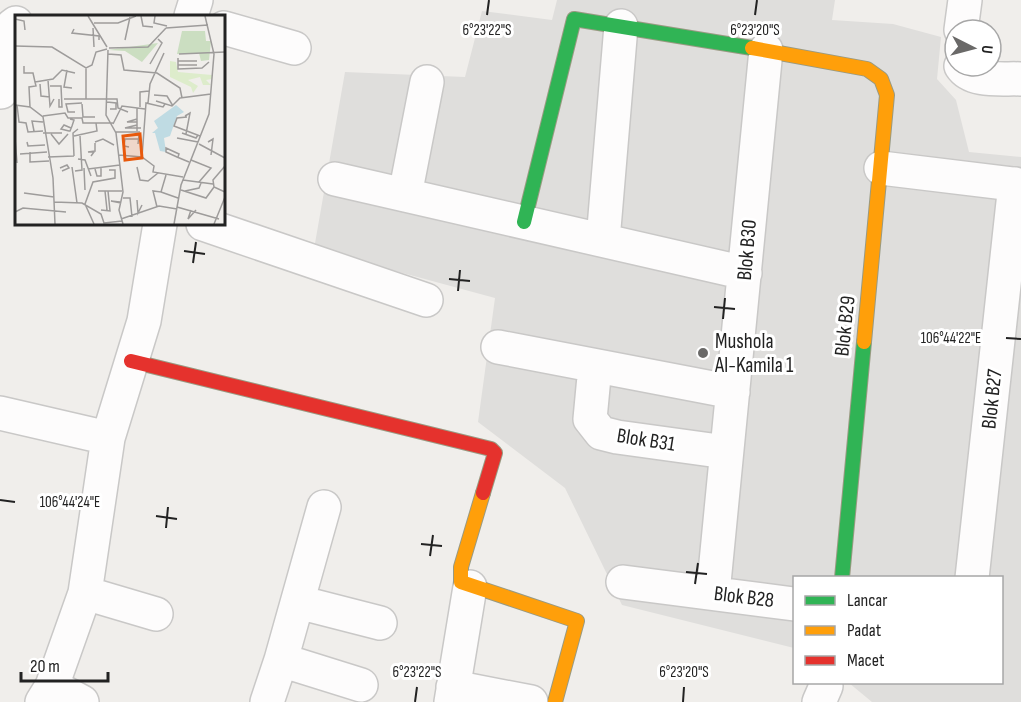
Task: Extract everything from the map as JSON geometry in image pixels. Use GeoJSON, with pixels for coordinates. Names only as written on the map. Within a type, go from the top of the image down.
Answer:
{"type":"FeatureCollection","features":[{"type":"Feature","properties":{"kind":"street"},"geometry":{"type":"LineString","coordinates":[[191,15],[196,0]]}},
{"type":"Feature","properties":{"kind":"street"},"geometry":{"type":"LineString","coordinates":[[963,18],[965,0]]}},
{"type":"Feature","properties":{"kind":"street"},"geometry":{"type":"LineString","coordinates":[[524,222],[574,19],[766,50]]}},
{"type":"Feature","properties":{"kind":"street"},"geometry":{"type":"LineString","coordinates":[[1,92],[12,26],[15,24]]}},
{"type":"Feature","properties":{"kind":"street"},"geometry":{"type":"LineString","coordinates":[[603,240],[621,26]]}},
{"type":"Feature","properties":{"kind":"street"},"geometry":{"type":"LineString","coordinates":[[225,28],[294,48]]}},
{"type":"Feature","properties":{"kind":"street","name":"Blok B29"},"geometry":{"type":"LineString","coordinates":[[766,50],[867,69],[881,78],[887,96],[842,576]]}},
{"type":"Feature","properties":{"kind":"street","name":"Blok B30"},"geometry":{"type":"LineString","coordinates":[[713,593],[766,50]]}},
{"type":"Feature","properties":{"kind":"street"},"geometry":{"type":"LineString","coordinates":[[991,78],[1021,80]]}},
{"type":"Feature","properties":{"kind":"street"},"geometry":{"type":"LineString","coordinates":[[405,195],[428,82]]}},
{"type":"Feature","properties":{"kind":"street"},"geometry":{"type":"LineString","coordinates":[[881,168],[1018,185]]}},
{"type":"Feature","properties":{"kind":"street"},"geometry":{"type":"LineString","coordinates":[[335,179],[745,273]]}},
{"type":"Feature","properties":{"kind":"street","name":"Blok B27"},"geometry":{"type":"LineString","coordinates":[[972,576],[1018,185]]}},
{"type":"Feature","properties":{"kind":"street"},"geometry":{"type":"LineString","coordinates":[[82,702],[47,694],[84,593],[108,438],[144,321],[160,225]]}},
{"type":"Feature","properties":{"kind":"street"},"geometry":{"type":"LineString","coordinates":[[206,225],[426,300]]}},
{"type":"Feature","properties":{"kind":"street"},"geometry":{"type":"LineString","coordinates":[[498,347],[733,392]]}},
{"type":"Feature","properties":{"kind":"street"},"geometry":{"type":"LineString","coordinates":[[132,361],[491,449],[495,453],[494,458],[461,567],[461,582],[577,621],[555,702]]}},
{"type":"Feature","properties":{"kind":"street","name":"Blok B31"},"geometry":{"type":"LineString","coordinates":[[595,366],[590,419],[601,433],[726,452]]}},
{"type":"Feature","properties":{"kind":"street"},"geometry":{"type":"LineString","coordinates":[[0,413],[108,438]]}},
{"type":"Feature","properties":{"kind":"street"},"geometry":{"type":"LineString","coordinates":[[267,702],[324,507]]}},
{"type":"Feature","properties":{"kind":"street","name":"Blok B28"},"geometry":{"type":"LineString","coordinates":[[623,582],[793,604]]}},
{"type":"Feature","properties":{"kind":"street"},"geometry":{"type":"LineString","coordinates":[[470,586],[452,695],[531,702]]}},
{"type":"Feature","properties":{"kind":"street"},"geometry":{"type":"LineString","coordinates":[[84,593],[156,614]]}},
{"type":"Feature","properties":{"kind":"street"},"geometry":{"type":"LineString","coordinates":[[298,602],[380,623]]}},
{"type":"Feature","properties":{"kind":"street"},"geometry":{"type":"LineString","coordinates":[[281,660],[361,685]]}},
{"type":"Feature","properties":{"kind":"shaded area"},"geometry":{"type":"Polygon","coordinates":[[[557,0],[835,0],[832,20],[893,24],[941,37],[937,79],[956,100],[969,152],[1021,157],[1021,702],[872,702],[850,684],[1003,684],[1003,576],[793,576],[793,648],[622,605],[565,488],[478,422],[495,298],[314,249],[345,72],[465,77],[482,11],[552,20],[557,0]]]}},
{"type":"Feature","properties":{"kind":"traffic: fast"},"geometry":{"type":"LineString","coordinates":[[524,222],[574,19],[752,48]]}},
{"type":"Feature","properties":{"kind":"traffic: fast"},"geometry":{"type":"LineString","coordinates":[[842,576],[864,342]]}},
{"type":"Feature","properties":{"kind":"traffic: slow"},"geometry":{"type":"LineString","coordinates":[[752,48],[867,69],[881,79],[887,95],[864,342]]}},
{"type":"Feature","properties":{"kind":"traffic: slow"},"geometry":{"type":"LineString","coordinates":[[483,493],[461,567],[461,582],[577,621],[555,702]]}},
{"type":"Feature","properties":{"kind":"traffic: jam"},"geometry":{"type":"LineString","coordinates":[[131,361],[491,449],[495,453],[483,493]]}},
{"type":"Feature","properties":{"kind":"place","name":"Mushola Al-Kamila 1"},"geometry":{"type":"Point","coordinates":[703,353]}}]}
